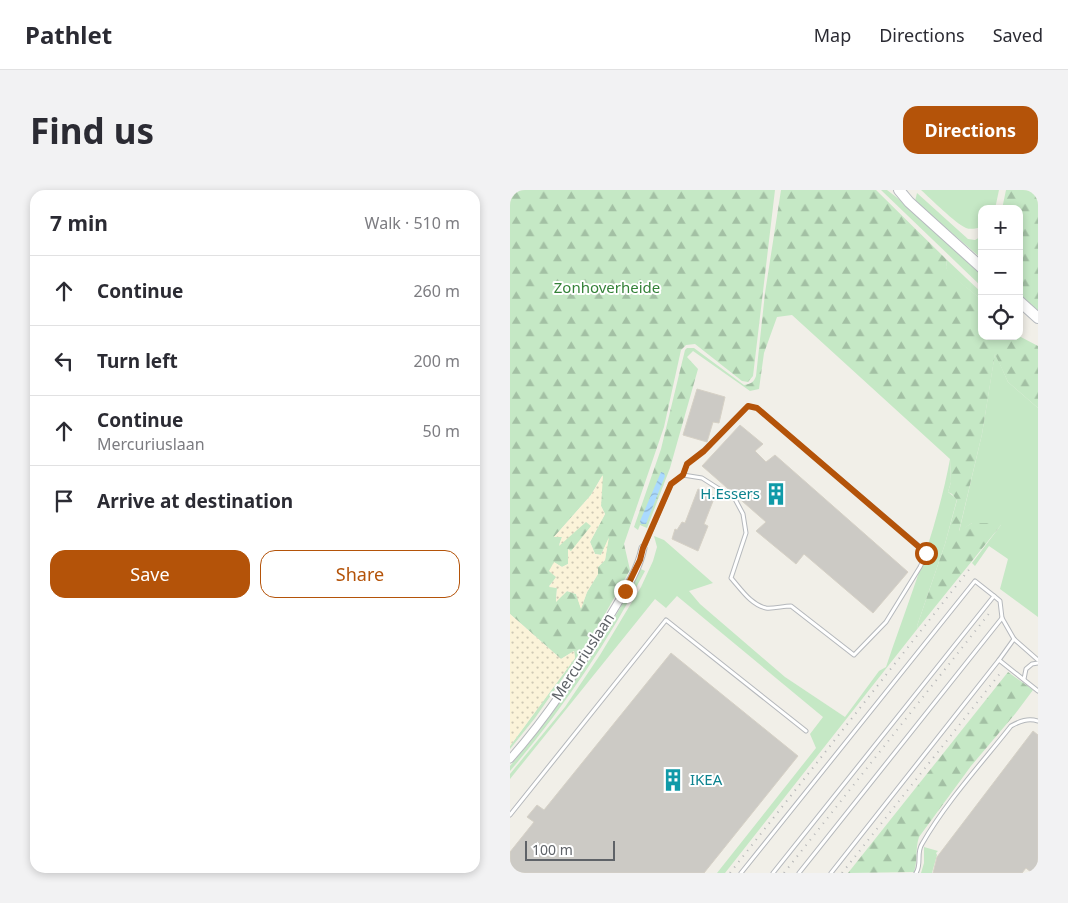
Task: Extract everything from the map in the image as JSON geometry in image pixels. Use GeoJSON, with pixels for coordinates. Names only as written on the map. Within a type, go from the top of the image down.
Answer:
{"type":"FeatureCollection","features":[{"type":"Feature","properties":{"kind":"main road"},"geometry":{"type":"LineString","coordinates":[[891,190],[909,202]]}},
{"type":"Feature","properties":{"kind":"main road"},"geometry":{"type":"LineString","coordinates":[[899,190],[909,202],[978,264]]}},
{"type":"Feature","properties":{"kind":"main road"},"geometry":{"type":"LineString","coordinates":[[1023,305],[1038,318]]}},
{"type":"Feature","properties":{"kind":"street","name":"Mercuriuslaan"},"geometry":{"type":"LineString","coordinates":[[510,759],[543,720],[587,656],[625,591],[640,560],[643,548]]}},
{"type":"Feature","properties":{"kind":"lane"},"geometry":{"type":"LineString","coordinates":[[643,548],[671,484],[683,475],[687,464],[704,451],[748,406],[757,408],[926,553],[920,568],[886,622],[854,655],[791,606],[766,608],[751,601],[731,578],[746,533],[743,514],[735,500],[702,478],[683,475]]}},
{"type":"Feature","properties":{"kind":"lane"},"geometry":{"type":"LineString","coordinates":[[741,873],[975,581],[1000,602],[1002,618],[1014,639],[1038,662],[1026,668],[1024,680]]}},
{"type":"Feature","properties":{"kind":"lane"},"geometry":{"type":"LineString","coordinates":[[773,873],[994,596]]}},
{"type":"Feature","properties":{"kind":"lane"},"geometry":{"type":"LineString","coordinates":[[800,873],[1002,618]]}},
{"type":"Feature","properties":{"kind":"lane"},"geometry":{"type":"LineString","coordinates":[[510,816],[666,620],[806,732]]}},
{"type":"Feature","properties":{"kind":"lane"},"geometry":{"type":"LineString","coordinates":[[831,873],[1014,639]]}},
{"type":"Feature","properties":{"kind":"lane"},"geometry":{"type":"LineString","coordinates":[[999,660],[1038,691]]}},
{"type":"Feature","properties":{"kind":"lane"},"geometry":{"type":"LineString","coordinates":[[916,873],[919,868],[920,846],[946,808],[1011,726],[1031,719],[1038,721]]}},
{"type":"Feature","properties":{"kind":"green space","name":"Zonhoverheide"},"geometry":{"type":"Polygon","coordinates":[[[510,190],[775,190],[753,376],[748,382],[742,381],[695,344],[686,345],[681,350],[664,427],[624,544],[630,570],[597,628],[581,652],[574,651],[561,659],[510,614],[510,190]],[[602,476],[591,495],[554,537],[562,537],[559,545],[586,521],[592,526],[571,552],[568,550],[568,564],[562,567],[555,563],[557,577],[549,586],[557,588],[556,601],[567,591],[576,594],[581,608],[587,592],[598,574],[598,567],[605,560],[608,540],[601,555],[595,554],[590,542],[605,514],[601,506],[602,476]]]}},
{"type":"Feature","properties":{"kind":"green space"},"geometry":{"type":"Polygon","coordinates":[[[781,190],[876,190],[947,260],[946,267],[949,273],[978,297],[978,340],[1023,340],[1023,338],[1038,346],[1038,408],[1008,382],[995,354],[982,434],[959,531],[972,523],[988,523],[992,520],[1001,525],[918,628],[917,626],[945,544],[957,500],[948,492],[951,482],[950,459],[792,315],[777,317],[764,353],[759,389],[750,391],[693,351],[687,357],[698,369],[670,468],[647,528],[640,525],[638,530],[634,527],[661,449],[685,350],[687,348],[694,348],[744,385],[752,382],[756,376],[765,293],[781,190]]]}},
{"type":"Feature","properties":{"kind":"green space"},"geometry":{"type":"Polygon","coordinates":[[[881,190],[887,190],[904,203],[978,271],[978,283],[881,190]]]}},
{"type":"Feature","properties":{"kind":"green space"},"geometry":{"type":"Polygon","coordinates":[[[921,190],[999,190],[996,205],[978,205],[978,228],[966,228],[921,190]]]}},
{"type":"Feature","properties":{"kind":"green space"},"geometry":{"type":"Polygon","coordinates":[[[1006,190],[1038,190],[1038,312],[1023,298],[1023,205],[1003,205],[1006,190]]]}},
{"type":"Feature","properties":{"kind":"green space"},"geometry":{"type":"Polygon","coordinates":[[[917,193],[968,239],[978,238],[978,256],[915,201],[917,193]]]}},
{"type":"Feature","properties":{"kind":"green space"},"geometry":{"type":"Polygon","coordinates":[[[947,260],[978,289],[978,297],[948,273],[946,267],[947,260]]]}},
{"type":"Feature","properties":{"kind":"green space"},"geometry":{"type":"Polygon","coordinates":[[[995,353],[1008,382],[1038,408],[1038,617],[1000,589],[1008,559],[989,546],[975,566],[972,563],[1001,525],[972,523],[959,532],[982,434],[995,353]]]}},
{"type":"Feature","properties":{"kind":"green space"},"geometry":{"type":"Polygon","coordinates":[[[950,459],[951,482],[948,492],[957,499],[945,544],[917,626],[918,628],[725,873],[717,873],[816,748],[810,734],[823,717],[677,596],[666,608],[655,599],[510,779],[510,774],[565,707],[600,655],[641,587],[657,547],[654,536],[664,540],[713,583],[689,591],[700,604],[785,677],[845,717],[879,671],[886,667],[938,512],[950,459]]]}},
{"type":"Feature","properties":{"kind":"green space"},"geometry":{"type":"Polygon","coordinates":[[[641,569],[645,571],[600,650],[548,724],[510,771],[510,766],[565,696],[582,671],[613,621],[641,569]]]}},
{"type":"Feature","properties":{"kind":"green space"},"geometry":{"type":"Polygon","coordinates":[[[574,651],[581,652],[535,718],[510,749],[510,746],[575,658],[574,651]]]}},
{"type":"Feature","properties":{"kind":"green space"},"geometry":{"type":"Polygon","coordinates":[[[1008,672],[1033,690],[971,766],[919,837],[914,872],[848,873],[1008,672]]]}},
{"type":"Feature","properties":{"kind":"green space"},"geometry":{"type":"Polygon","coordinates":[[[924,847],[938,851],[932,873],[921,873],[924,863],[924,847]]]}},
{"type":"Feature","properties":{"kind":"sand"},"geometry":{"type":"Polygon","coordinates":[[[603,475],[601,506],[605,514],[590,542],[595,554],[601,555],[609,537],[605,560],[598,567],[598,574],[587,592],[581,609],[576,594],[567,591],[556,602],[557,588],[549,587],[556,577],[549,571],[554,562],[562,567],[568,564],[568,549],[571,551],[591,526],[586,522],[559,546],[562,537],[554,537],[591,495],[603,475]]]}},
{"type":"Feature","properties":{"kind":"sand"},"geometry":{"type":"Polygon","coordinates":[[[510,614],[561,659],[574,651],[575,658],[510,746],[510,614]]]}},
{"type":"Feature","properties":{"kind":"water"},"geometry":{"type":"Polygon","coordinates":[[[661,472],[665,476],[646,524],[641,524],[640,521],[661,472]]]}},
{"type":"Feature","properties":{"kind":"building"},"geometry":{"type":"Polygon","coordinates":[[[697,389],[725,397],[719,423],[713,422],[707,442],[683,435],[697,389]]]}},
{"type":"Feature","properties":{"kind":"building","name":"H.Essers"},"geometry":{"type":"Polygon","coordinates":[[[740,425],[763,444],[755,451],[766,462],[775,455],[908,572],[873,613],[804,554],[796,564],[756,531],[766,522],[702,466],[740,425]]]}},
{"type":"Feature","properties":{"kind":"building"},"geometry":{"type":"Polygon","coordinates":[[[698,489],[715,496],[704,524],[708,526],[698,551],[672,539],[675,529],[677,530],[682,522],[685,523],[698,489]]]}},
{"type":"Feature","properties":{"kind":"building","name":"IKEA"},"geometry":{"type":"Polygon","coordinates":[[[671,653],[798,756],[704,873],[510,873],[510,852],[534,822],[527,817],[537,805],[544,810],[671,653]]]}},
{"type":"Feature","properties":{"kind":"building"},"geometry":{"type":"Polygon","coordinates":[[[1033,731],[1038,735],[1038,873],[1032,873],[1026,868],[1022,873],[933,873],[937,857],[1033,731]]]}},
{"type":"Feature","properties":{"kind":"railway"},"geometry":{"type":"LineString","coordinates":[[730,873],[971,567]]}},
{"type":"Feature","properties":{"kind":"railway"},"geometry":{"type":"LineString","coordinates":[[784,873],[991,611]]}},
{"type":"Feature","properties":{"kind":"railway"},"geometry":{"type":"LineString","coordinates":[[842,873],[1002,671]]}},
{"type":"Feature","properties":{"kind":"place","name":"H.Essers"},"geometry":{"type":"Point","coordinates":[776,494]}},
{"type":"Feature","properties":{"kind":"place","name":"IKEA"},"geometry":{"type":"Point","coordinates":[673,780]}},
{"type":"Feature","properties":{"kind":"route"},"geometry":{"type":"LineString","coordinates":[[625,591],[640,560],[643,548],[671,484],[683,475],[687,464],[704,451],[748,406],[757,408],[926,553]]}}]}
